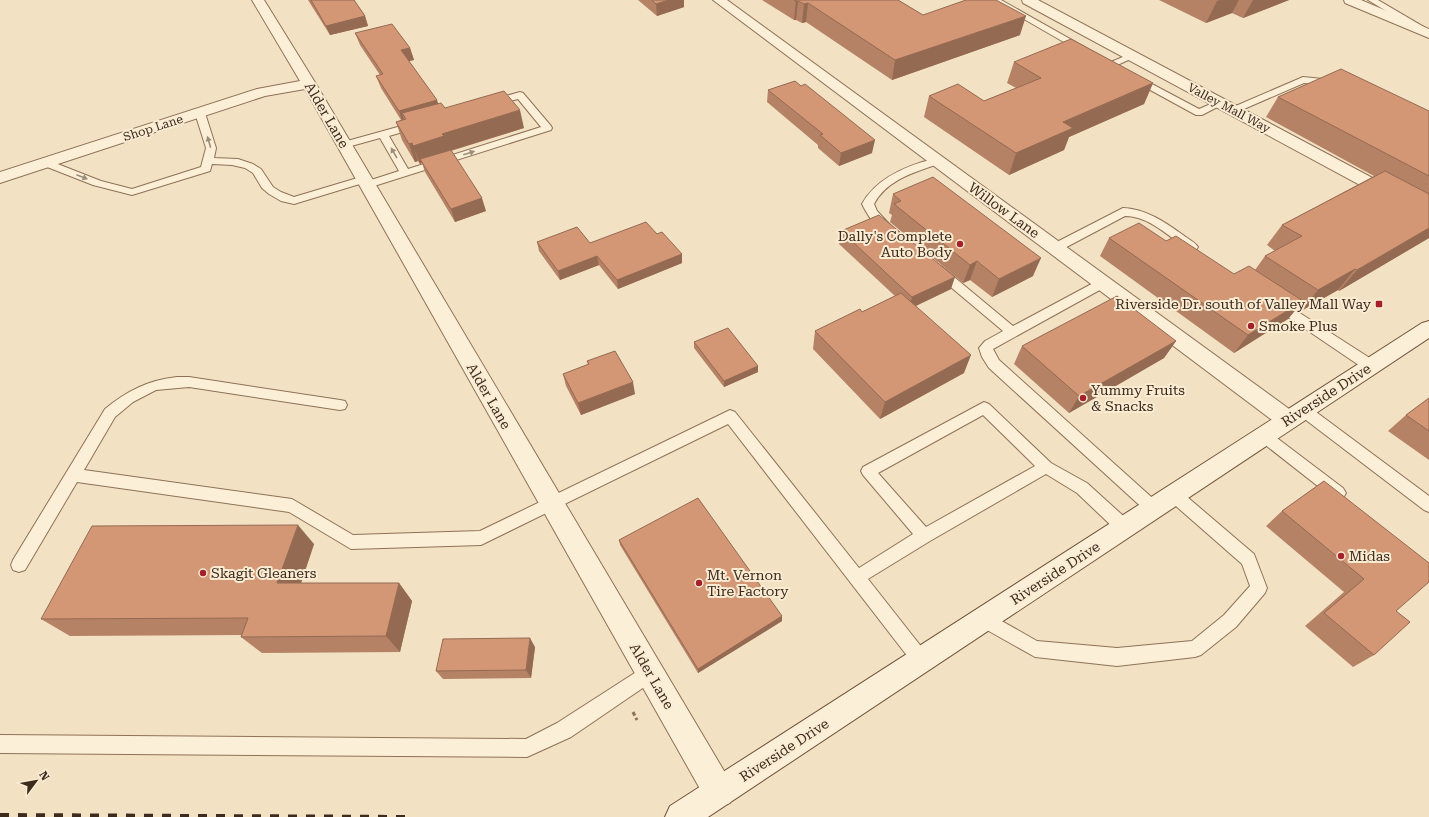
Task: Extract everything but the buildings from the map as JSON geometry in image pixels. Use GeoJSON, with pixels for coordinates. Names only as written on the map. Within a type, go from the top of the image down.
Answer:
{"type":"FeatureCollection","features":[{"type":"Feature","properties":{"kind":"street","name":"Alder Lane"},"geometry":{"type":"LineString","coordinates":[[258,0],[309,84],[719,792]]}},
{"type":"Feature","properties":{"kind":"street","name":"Willow Lane"},"geometry":{"type":"LineString","coordinates":[[719,0],[1103,283],[1296,415]]}},
{"type":"Feature","properties":{"kind":"street","name":"Valley Mall Way"},"geometry":{"type":"LineString","coordinates":[[1028,0],[1429,215]]}},
{"type":"Feature","properties":{"kind":"street"},"geometry":{"type":"LineString","coordinates":[[1350,0],[1429,34]]}},
{"type":"Feature","properties":{"kind":"street","name":"Shop Lane"},"geometry":{"type":"LineString","coordinates":[[1,176],[46,163],[262,92],[309,84]]}},
{"type":"Feature","properties":{"kind":"street","name":"Riverside Drive"},"geometry":{"type":"LineString","coordinates":[[681,817],[1429,328]]}},
{"type":"Feature","properties":{"kind":"lane"},"geometry":{"type":"LineString","coordinates":[[995,0],[1199,113],[1227,107],[1303,80],[1342,84]]}},
{"type":"Feature","properties":{"kind":"lane"},"geometry":{"type":"LineString","coordinates":[[1372,0],[1429,34]]}},
{"type":"Feature","properties":{"kind":"lane"},"geometry":{"type":"LineString","coordinates":[[1110,65],[1132,56]]}},
{"type":"Feature","properties":{"kind":"lane"},"geometry":{"type":"LineString","coordinates":[[208,161],[228,161],[246,164],[256,170],[264,184],[283,199],[294,201],[405,173],[547,128],[520,95],[482,106]]}},
{"type":"Feature","properties":{"kind":"lane"},"geometry":{"type":"LineString","coordinates":[[46,163],[97,183],[132,192],[206,169],[211,148],[200,113]]}},
{"type":"Feature","properties":{"kind":"lane"},"geometry":{"type":"LineString","coordinates":[[344,145],[428,121]]}},
{"type":"Feature","properties":{"kind":"lane"},"geometry":{"type":"LineString","coordinates":[[383,134],[405,173]]}},
{"type":"Feature","properties":{"kind":"lane"},"geometry":{"type":"LineString","coordinates":[[897,236],[872,213],[868,204],[872,195],[878,188],[900,176],[937,161]]}},
{"type":"Feature","properties":{"kind":"lane"},"geometry":{"type":"LineString","coordinates":[[1055,248],[1123,212],[1131,211],[1143,214],[1202,254]]}},
{"type":"Feature","properties":{"kind":"lane"},"geometry":{"type":"LineString","coordinates":[[927,261],[1012,332]]}},
{"type":"Feature","properties":{"kind":"lane"},"geometry":{"type":"LineString","coordinates":[[1103,283],[1012,332],[986,348],[986,352],[991,360],[1153,508]]}},
{"type":"Feature","properties":{"kind":"lane"},"geometry":{"type":"LineString","coordinates":[[1267,297],[1371,366]]}},
{"type":"Feature","properties":{"kind":"lane"},"geometry":{"type":"LineString","coordinates":[[19,565],[110,413],[127,398],[148,387],[170,382],[189,382],[340,405]]}},
{"type":"Feature","properties":{"kind":"lane"},"geometry":{"type":"LineString","coordinates":[[924,536],[868,471],[984,408],[1046,467],[1082,488],[1124,527]]}},
{"type":"Feature","properties":{"kind":"lane"},"geometry":{"type":"LineString","coordinates":[[1296,415],[1429,505]]}},
{"type":"Feature","properties":{"kind":"lane"},"geometry":{"type":"LineString","coordinates":[[72,475],[292,506],[351,542],[481,538],[730,416],[921,660]]}},
{"type":"Feature","properties":{"kind":"lane"},"geometry":{"type":"LineString","coordinates":[[1264,436],[1350,502]]}},
{"type":"Feature","properties":{"kind":"lane"},"geometry":{"type":"LineString","coordinates":[[856,578],[924,536],[1046,467]]}},
{"type":"Feature","properties":{"kind":"lane"},"geometry":{"type":"LineString","coordinates":[[984,619],[1035,649],[1117,657],[1195,648],[1230,621],[1259,588],[1248,559],[1174,495]]}},
{"type":"Feature","properties":{"kind":"lane"},"geometry":{"type":"LineString","coordinates":[[0,744],[527,748],[564,730],[650,673]]}},
{"type":"Feature","properties":{"kind":"railway"},"geometry":{"type":"LineString","coordinates":[[0,815],[411,817]]}},
{"type":"Feature","properties":{"kind":"place","name":"Dally's Complete Auto Body"},"geometry":{"type":"Point","coordinates":[960,244]}},
{"type":"Feature","properties":{"kind":"place","name":"Riverside Dr. south of Valley Mall Way"},"geometry":{"type":"Point","coordinates":[1379,304]}},
{"type":"Feature","properties":{"kind":"place","name":"Smoke Plus"},"geometry":{"type":"Point","coordinates":[1251,326]}},
{"type":"Feature","properties":{"kind":"place","name":"Yummy Fruits & Snacks"},"geometry":{"type":"Point","coordinates":[1083,398]}},
{"type":"Feature","properties":{"kind":"place","name":"Midas"},"geometry":{"type":"Point","coordinates":[1341,556]}},
{"type":"Feature","properties":{"kind":"place","name":"Skagit Gleaners"},"geometry":{"type":"Point","coordinates":[203,573]}},
{"type":"Feature","properties":{"kind":"place","name":"Mt. Vernon Tire Factory"},"geometry":{"type":"Point","coordinates":[699,583]}}]}
